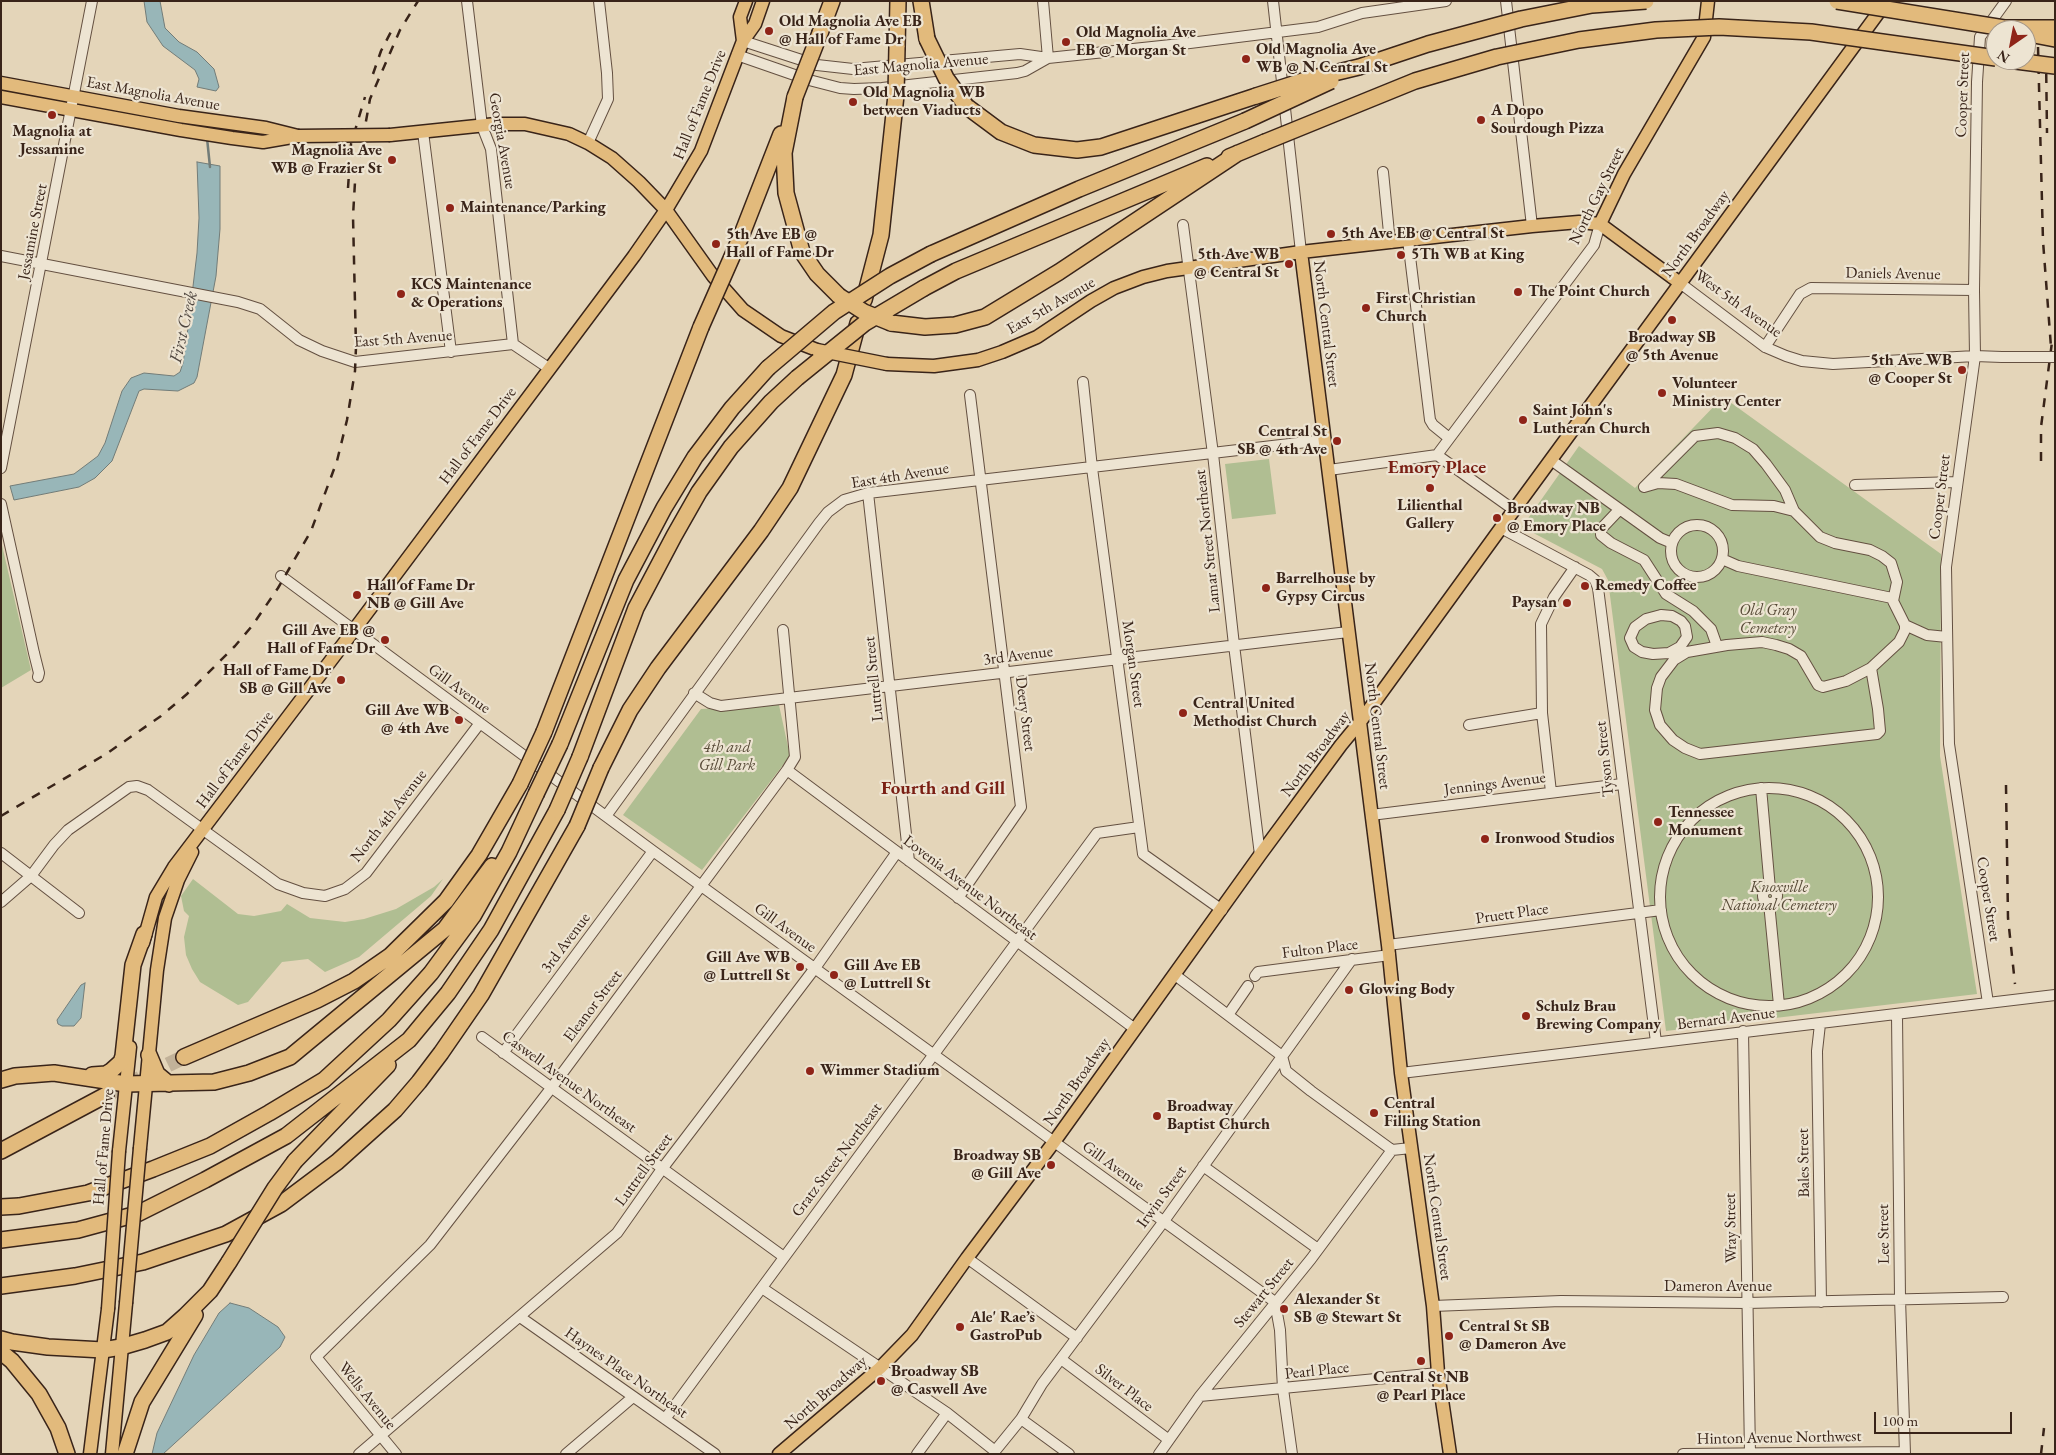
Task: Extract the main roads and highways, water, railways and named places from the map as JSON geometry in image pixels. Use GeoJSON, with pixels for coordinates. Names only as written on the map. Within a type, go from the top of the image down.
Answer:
{"type":"FeatureCollection","features":[{"type":"Feature","properties":{"kind":"highway"},"geometry":{"type":"LineString","coordinates":[[184,1058],[317,1000],[354,981],[390,956],[446,901],[479,855],[520,784],[544,732],[701,327],[742,234],[832,1]]}},
{"type":"Feature","properties":{"kind":"highway"},"geometry":{"type":"LineString","coordinates":[[1,1286],[75,1276],[143,1262],[226,1234],[281,1204],[337,1162],[395,1110],[441,1053],[481,995],[577,826],[601,768],[630,710],[658,668],[761,531],[790,488],[844,375],[881,235],[896,95],[898,1]]}},
{"type":"Feature","properties":{"kind":"highway"},"geometry":{"type":"LineString","coordinates":[[921,1],[927,40],[946,78],[966,106],[1001,132],[1034,144],[1077,150],[1101,147],[1309,79],[1359,67],[1428,44],[1521,19],[1592,6],[1646,1]]}},
{"type":"Feature","properties":{"kind":"highway"},"geometry":{"type":"LineString","coordinates":[[1837,1],[1986,25]]}},
{"type":"Feature","properties":{"kind":"highway"},"geometry":{"type":"LineString","coordinates":[[125,1454],[142,1402],[169,1355],[275,1188],[295,1161],[372,1084],[410,1040],[448,993],[491,930],[558,810],[636,608],[699,492],[731,447],[772,402],[797,378],[865,323],[924,288],[965,267],[1416,81],[1497,57],[1579,40],[1656,30],[1719,27],[1811,32],[1986,57]]}},
{"type":"Feature","properties":{"kind":"highway"},"geometry":{"type":"LineString","coordinates":[[2036,28],[2055,28]]}},
{"type":"Feature","properties":{"kind":"highway"},"geometry":{"type":"LineString","coordinates":[[2036,35],[2055,40]]}},
{"type":"Feature","properties":{"kind":"highway"},"geometry":{"type":"LineString","coordinates":[[2036,64],[2055,66]]}},
{"type":"Feature","properties":{"kind":"highway"},"geometry":{"type":"LineString","coordinates":[[1,1207],[19,1206],[88,1193],[210,1146],[324,1080],[389,1020],[432,972],[474,916],[510,852],[560,744],[626,580],[664,508],[700,450],[732,408],[768,368],[834,312],[890,276],[931,254],[1079,189],[1245,121],[1359,67]]}},
{"type":"Feature","properties":{"kind":"highway"},"geometry":{"type":"LineString","coordinates":[[795,97],[784,153],[786,193],[802,252],[817,274],[838,296],[864,312],[891,322],[925,327],[955,325],[985,318],[1066,267],[1238,153]]}},
{"type":"Feature","properties":{"kind":"highway"},"geometry":{"type":"LineString","coordinates":[[1,1080],[15,1076],[54,1074],[126,1084],[214,1082],[249,1073],[290,1057],[445,928],[485,877],[524,820]]}},
{"type":"Feature","properties":{"kind":"highway"},"geometry":{"type":"LineString","coordinates":[[64,1075],[106,1074],[120,1062],[125,1049],[133,965],[144,934]]}},
{"type":"Feature","properties":{"kind":"highway"},"geometry":{"type":"LineString","coordinates":[[1,1240],[78,1230],[146,1210],[286,1136],[410,1040]]}},
{"type":"Feature","properties":{"kind":"highway"},"geometry":{"type":"LineString","coordinates":[[149,1054],[152,1067],[169,1084]]}},
{"type":"Feature","properties":{"kind":"highway"},"geometry":{"type":"LineString","coordinates":[[1,1151],[106,1095]]}},
{"type":"Feature","properties":{"kind":"highway"},"geometry":{"type":"LineString","coordinates":[[1,1339],[48,1347],[103,1350],[121,1347],[168,1332],[210,1291]]}},
{"type":"Feature","properties":{"kind":"highway"},"geometry":{"type":"LineString","coordinates":[[1,1352],[12,1361],[39,1394],[58,1428],[67,1454]]}},
{"type":"Feature","properties":{"kind":"main road","name":"Hall of Fame Drive"},"geometry":{"type":"LineString","coordinates":[[743,41],[740,17],[746,1]]}},
{"type":"Feature","properties":{"kind":"main road","name":"Hall of Fame Drive"},"geometry":{"type":"LineString","coordinates":[[90,1454],[108,1308],[119,1151],[126,1084],[144,934],[156,897],[174,866],[550,369],[666,210],[702,151],[737,55],[743,41],[755,24],[763,1]]}},
{"type":"Feature","properties":{"kind":"main road","name":"North Gay Street"},"geometry":{"type":"LineString","coordinates":[[1600,224],[1624,174],[1704,38],[1708,1]]}},
{"type":"Feature","properties":{"kind":"main road","name":"North Broadway"},"geometry":{"type":"LineString","coordinates":[[779,1454],[880,1368],[912,1335],[1054,1142],[1260,855],[1360,722],[1884,5]]}},
{"type":"Feature","properties":{"kind":"main road","name":"East Magnolia Avenue"},"geometry":{"type":"LineString","coordinates":[[1,83],[179,116],[266,128],[298,136]]}},
{"type":"Feature","properties":{"kind":"main road","name":"East Magnolia Avenue"},"geometry":{"type":"LineString","coordinates":[[1,97],[181,130],[263,142],[298,136],[390,136],[482,126],[525,124],[543,127],[569,134],[612,158],[640,182],[666,210]]}},
{"type":"Feature","properties":{"kind":"main road","name":"East 5th Avenue"},"geometry":{"type":"LineString","coordinates":[[666,210],[713,276],[743,310],[781,336],[818,350],[887,364],[934,366],[986,358],[1036,337],[1114,288],[1143,277],[1189,266],[1301,252]]}},
{"type":"Feature","properties":{"kind":"main road"},"geometry":{"type":"LineString","coordinates":[[1301,252],[1532,226],[1579,222],[1600,224]]}},
{"type":"Feature","properties":{"kind":"main road","name":"West 5th Avenue"},"geometry":{"type":"LineString","coordinates":[[1600,224],[1680,283]]}},
{"type":"Feature","properties":{"kind":"main road","name":"North Central Street"},"geometry":{"type":"LineString","coordinates":[[1301,252],[1389,950],[1401,1073],[1432,1306],[1438,1373],[1450,1454]]}},
{"type":"Feature","properties":{"kind":"main road","name":"Hall of Fame Drive"},"geometry":{"type":"LineString","coordinates":[[112,1454],[157,970],[165,918],[178,880],[202,829]]}},
{"type":"Feature","properties":{"kind":"water"},"geometry":{"type":"Polygon","coordinates":[[[144,1],[160,1],[165,28],[179,42],[197,52],[214,69],[219,87],[216,91],[197,87],[199,79],[195,70],[163,46],[147,22],[144,1]]]}},
{"type":"Feature","properties":{"kind":"water","name":"First Creek"},"geometry":{"type":"Polygon","coordinates":[[[197,162],[220,166],[220,229],[216,276],[197,377],[194,383],[178,391],[144,389],[139,391],[112,461],[95,478],[79,487],[14,500],[10,486],[74,474],[98,456],[105,443],[122,391],[131,378],[144,373],[174,376],[180,372],[188,328],[197,253],[199,218],[197,162]]]}},
{"type":"Feature","properties":{"kind":"water"},"geometry":{"type":"Polygon","coordinates":[[[85,983],[81,1018],[74,1026],[58,1024],[57,1020],[81,985],[85,983]]]}},
{"type":"Feature","properties":{"kind":"water"},"geometry":{"type":"Polygon","coordinates":[[[230,1303],[249,1308],[278,1327],[285,1337],[280,1347],[163,1454],[152,1454],[157,1433],[194,1355],[219,1313],[230,1303]]]}},
{"type":"Feature","properties":{"kind":"waterway","name":"First Creek"},"geometry":{"type":"LineString","coordinates":[[207,138],[210,167]]}},
{"type":"Feature","properties":{"kind":"tunnel"},"geometry":{"type":"LineString","coordinates":[[106,1095],[184,1057]]}},
{"type":"Feature","properties":{"kind":"railway"},"geometry":{"type":"LineString","coordinates":[[1,816],[106,754],[161,716],[187,694],[235,646],[252,626],[278,588],[311,531],[337,461],[347,420],[355,371],[353,216],[355,182],[370,99],[400,30],[418,1]]}},
{"type":"Feature","properties":{"kind":"railway"},"geometry":{"type":"LineString","coordinates":[[373,74],[381,51],[393,28]]}},
{"type":"Feature","properties":{"kind":"railway"},"geometry":{"type":"LineString","coordinates":[[2038,47],[2043,241],[2051,347]]}},
{"type":"Feature","properties":{"kind":"railway"},"geometry":{"type":"LineString","coordinates":[[2046,56],[2047,133]]}},
{"type":"Feature","properties":{"kind":"railway"},"geometry":{"type":"LineString","coordinates":[[348,188],[351,144],[365,97]]}},
{"type":"Feature","properties":{"kind":"railway"},"geometry":{"type":"LineString","coordinates":[[2041,461],[2041,427],[2052,342]]}},
{"type":"Feature","properties":{"kind":"railway"},"geometry":{"type":"LineString","coordinates":[[2006,785],[2008,918],[2015,984]]}},
{"type":"Feature","properties":{"kind":"railway"},"geometry":{"type":"LineString","coordinates":[[2041,1454],[2044,1428]]}},
{"type":"Feature","properties":{"kind":"place","name":"Old Magnolia Ave EB @ Hall of Fame Dr"},"geometry":{"type":"Point","coordinates":[769,31]}},
{"type":"Feature","properties":{"kind":"place","name":"Old Magnolia Ave EB @ Morgan St"},"geometry":{"type":"Point","coordinates":[1066,42]}},
{"type":"Feature","properties":{"kind":"place","name":"Old Magnolia Ave WB @ N Central St"},"geometry":{"type":"Point","coordinates":[1246,59]}},
{"type":"Feature","properties":{"kind":"place","name":"Old Magnolia WB between Viaducts"},"geometry":{"type":"Point","coordinates":[853,102]}},
{"type":"Feature","properties":{"kind":"place","name":"Magnolia at Jessamine"},"geometry":{"type":"Point","coordinates":[52,115]}},
{"type":"Feature","properties":{"kind":"place","name":"A Dopo Sourdough Pizza"},"geometry":{"type":"Point","coordinates":[1481,120]}},
{"type":"Feature","properties":{"kind":"place","name":"Magnolia Ave WB @ Frazier St"},"geometry":{"type":"Point","coordinates":[392,160]}},
{"type":"Feature","properties":{"kind":"place","name":"Maintenance/Parking"},"geometry":{"type":"Point","coordinates":[450,208]}},
{"type":"Feature","properties":{"kind":"place","name":"5th Ave EB @ Central St"},"geometry":{"type":"Point","coordinates":[1331,234]}},
{"type":"Feature","properties":{"kind":"place","name":"5th Ave EB @ Hall of Fame Dr"},"geometry":{"type":"Point","coordinates":[716,244]}},
{"type":"Feature","properties":{"kind":"place","name":"5Th WB at King"},"geometry":{"type":"Point","coordinates":[1401,255]}},
{"type":"Feature","properties":{"kind":"place","name":"5th Ave WB @ Central St"},"geometry":{"type":"Point","coordinates":[1289,264]}},
{"type":"Feature","properties":{"kind":"place","name":"The Point Church"},"geometry":{"type":"Point","coordinates":[1518,292]}},
{"type":"Feature","properties":{"kind":"place","name":"KCS Maintenance & Operations"},"geometry":{"type":"Point","coordinates":[401,294]}},
{"type":"Feature","properties":{"kind":"place","name":"First Christian Church"},"geometry":{"type":"Point","coordinates":[1366,308]}},
{"type":"Feature","properties":{"kind":"place","name":"Broadway SB @ 5th Avenue"},"geometry":{"type":"Point","coordinates":[1672,320]}},
{"type":"Feature","properties":{"kind":"place","name":"5th Ave WB @ Cooper St"},"geometry":{"type":"Point","coordinates":[1962,370]}},
{"type":"Feature","properties":{"kind":"place","name":"Volunteer Ministry Center"},"geometry":{"type":"Point","coordinates":[1662,393]}},
{"type":"Feature","properties":{"kind":"place","name":"Saint John's Lutheran Church"},"geometry":{"type":"Point","coordinates":[1523,420]}},
{"type":"Feature","properties":{"kind":"place","name":"Central St SB @ 4th Ave"},"geometry":{"type":"Point","coordinates":[1337,441]}},
{"type":"Feature","properties":{"kind":"place","name":"Lilienthal Gallery"},"geometry":{"type":"Point","coordinates":[1430,488]}},
{"type":"Feature","properties":{"kind":"place","name":"Broadway NB @ Emory Place"},"geometry":{"type":"Point","coordinates":[1497,518]}},
{"type":"Feature","properties":{"kind":"place","name":"Remedy Coffee"},"geometry":{"type":"Point","coordinates":[1585,586]}},
{"type":"Feature","properties":{"kind":"place","name":"Barrelhouse by Gypsy Circus"},"geometry":{"type":"Point","coordinates":[1266,588]}},
{"type":"Feature","properties":{"kind":"place","name":"Hall of Fame Dr NB @ Gill Ave"},"geometry":{"type":"Point","coordinates":[357,595]}},
{"type":"Feature","properties":{"kind":"place","name":"Paysan"},"geometry":{"type":"Point","coordinates":[1567,603]}},
{"type":"Feature","properties":{"kind":"place","name":"Gill Ave EB @ Hall of Fame Dr"},"geometry":{"type":"Point","coordinates":[385,640]}},
{"type":"Feature","properties":{"kind":"place","name":"Hall of Fame Dr SB @ Gill Ave"},"geometry":{"type":"Point","coordinates":[341,680]}},
{"type":"Feature","properties":{"kind":"place","name":"Central United Methodist Church"},"geometry":{"type":"Point","coordinates":[1183,713]}},
{"type":"Feature","properties":{"kind":"place","name":"Gill Ave WB @ 4th Ave"},"geometry":{"type":"Point","coordinates":[459,720]}},
{"type":"Feature","properties":{"kind":"place","name":"Tennessee Monument"},"geometry":{"type":"Point","coordinates":[1658,822]}},
{"type":"Feature","properties":{"kind":"place","name":"Ironwood Studios"},"geometry":{"type":"Point","coordinates":[1485,839]}},
{"type":"Feature","properties":{"kind":"place","name":"Gill Ave WB @ Luttrell St"},"geometry":{"type":"Point","coordinates":[800,967]}},
{"type":"Feature","properties":{"kind":"place","name":"Gill Ave EB @ Luttrell St"},"geometry":{"type":"Point","coordinates":[834,975]}},
{"type":"Feature","properties":{"kind":"place","name":"Glowing Body"},"geometry":{"type":"Point","coordinates":[1349,990]}},
{"type":"Feature","properties":{"kind":"place","name":"Schulz Brau Brewing Company"},"geometry":{"type":"Point","coordinates":[1526,1016]}},
{"type":"Feature","properties":{"kind":"place","name":"Wimmer Stadium"},"geometry":{"type":"Point","coordinates":[810,1071]}},
{"type":"Feature","properties":{"kind":"place","name":"Central Filling Station"},"geometry":{"type":"Point","coordinates":[1374,1113]}},
{"type":"Feature","properties":{"kind":"place","name":"Broadway Baptist Church"},"geometry":{"type":"Point","coordinates":[1157,1116]}},
{"type":"Feature","properties":{"kind":"place","name":"Broadway SB @ Gill Ave"},"geometry":{"type":"Point","coordinates":[1051,1165]}},
{"type":"Feature","properties":{"kind":"place","name":"Alexander St SB @ Stewart St"},"geometry":{"type":"Point","coordinates":[1284,1309]}},
{"type":"Feature","properties":{"kind":"place","name":"Ale' Rae’s GastroPub"},"geometry":{"type":"Point","coordinates":[960,1327]}},
{"type":"Feature","properties":{"kind":"place","name":"Central St SB @ Dameron Ave"},"geometry":{"type":"Point","coordinates":[1449,1336]}},
{"type":"Feature","properties":{"kind":"place","name":"Central St NB @ Pearl Place"},"geometry":{"type":"Point","coordinates":[1421,1361]}},
{"type":"Feature","properties":{"kind":"place","name":"Broadway SB @ Caswell Ave"},"geometry":{"type":"Point","coordinates":[881,1381]}},
{"type":"Feature","properties":{"kind":"district","name":"Emory Place"},"geometry":{"type":"Point","coordinates":[1437,468]}},
{"type":"Feature","properties":{"kind":"district","name":"Fourth and Gill"},"geometry":{"type":"Point","coordinates":[943,789]}},
{"type":"Feature","properties":{"kind":"park label","name":"Old Gray Cemetery"},"geometry":{"type":"Point","coordinates":[1768,620]}},
{"type":"Feature","properties":{"kind":"park label","name":"4th and Gill Park"},"geometry":{"type":"Point","coordinates":[727,757]}},
{"type":"Feature","properties":{"kind":"park label","name":"Knoxville National Cemetery"},"geometry":{"type":"Point","coordinates":[1779,897]}}]}
